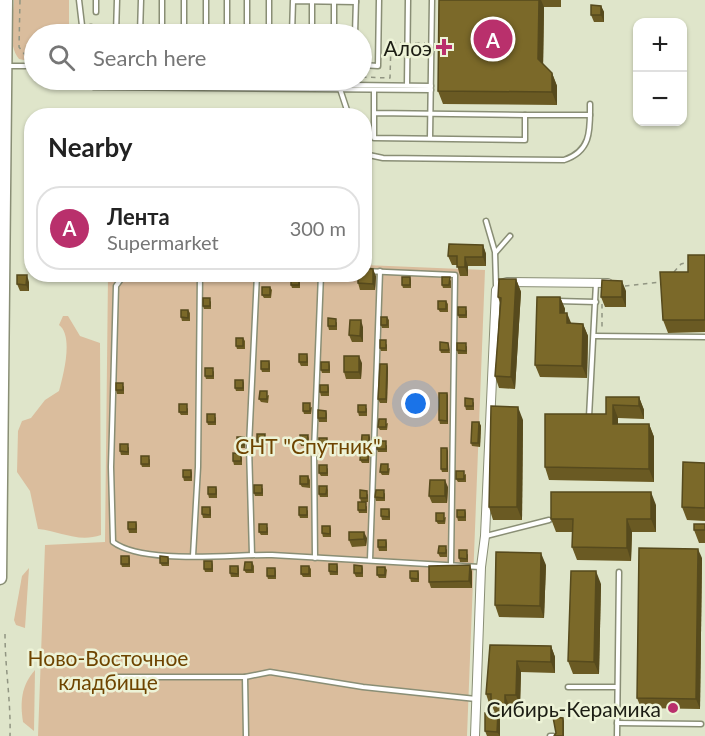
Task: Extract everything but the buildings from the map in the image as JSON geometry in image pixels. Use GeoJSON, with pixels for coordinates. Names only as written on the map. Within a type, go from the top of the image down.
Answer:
{"type":"FeatureCollection","features":[{"type":"Feature","properties":{"kind":"main road"},"geometry":{"type":"LineString","coordinates":[[0,578],[6,0]]}},
{"type":"Feature","properties":{"kind":"street"},"geometry":{"type":"LineString","coordinates":[[475,736],[481,567],[485,536],[496,290],[500,284],[507,282],[608,283]]}},
{"type":"Feature","properties":{"kind":"lane"},"geometry":{"type":"LineString","coordinates":[[79,0],[81,24]]}},
{"type":"Feature","properties":{"kind":"lane"},"geometry":{"type":"LineString","coordinates":[[96,0],[96,12]]}},
{"type":"Feature","properties":{"kind":"lane"},"geometry":{"type":"LineString","coordinates":[[117,0],[117,24]]}},
{"type":"Feature","properties":{"kind":"lane"},"geometry":{"type":"LineString","coordinates":[[140,24],[141,0]]}},
{"type":"Feature","properties":{"kind":"lane"},"geometry":{"type":"LineString","coordinates":[[162,0],[162,24]]}},
{"type":"Feature","properties":{"kind":"lane"},"geometry":{"type":"LineString","coordinates":[[184,0],[184,24]]}},
{"type":"Feature","properties":{"kind":"lane"},"geometry":{"type":"LineString","coordinates":[[206,0],[206,24]]}},
{"type":"Feature","properties":{"kind":"lane"},"geometry":{"type":"LineString","coordinates":[[226,24],[227,0]]}},
{"type":"Feature","properties":{"kind":"lane"},"geometry":{"type":"LineString","coordinates":[[247,0],[247,24]]}},
{"type":"Feature","properties":{"kind":"lane"},"geometry":{"type":"LineString","coordinates":[[269,0],[269,24]]}},
{"type":"Feature","properties":{"kind":"lane"},"geometry":{"type":"LineString","coordinates":[[372,66],[378,66],[379,0]]}},
{"type":"Feature","properties":{"kind":"lane"},"geometry":{"type":"LineString","coordinates":[[407,85],[408,0]]}},
{"type":"Feature","properties":{"kind":"lane"},"geometry":{"type":"LineString","coordinates":[[430,138],[432,0]]}},
{"type":"Feature","properties":{"kind":"lane"},"geometry":{"type":"LineString","coordinates":[[292,24],[293,1],[356,1],[355,24]]}},
{"type":"Feature","properties":{"kind":"lane"},"geometry":{"type":"LineString","coordinates":[[312,1],[312,24]]}},
{"type":"Feature","properties":{"kind":"lane"},"geometry":{"type":"LineString","coordinates":[[334,2],[334,24]]}},
{"type":"Feature","properties":{"kind":"lane"},"geometry":{"type":"LineString","coordinates":[[5,66],[24,66]]}},
{"type":"Feature","properties":{"kind":"lane"},"geometry":{"type":"LineString","coordinates":[[372,84],[431,88]]}},
{"type":"Feature","properties":{"kind":"lane"},"geometry":{"type":"LineString","coordinates":[[431,88],[374,90],[374,138],[525,140],[525,115]]}},
{"type":"Feature","properties":{"kind":"lane"},"geometry":{"type":"LineString","coordinates":[[340,90],[347,108]]}},
{"type":"Feature","properties":{"kind":"lane"},"geometry":{"type":"LineString","coordinates":[[372,156],[383,158],[564,159],[576,156],[585,147],[590,135],[590,104]]}},
{"type":"Feature","properties":{"kind":"lane"},"geometry":{"type":"LineString","coordinates":[[374,113],[590,116]]}},
{"type":"Feature","properties":{"kind":"lane"},"geometry":{"type":"LineString","coordinates":[[486,221],[495,252],[496,290]]}},
{"type":"Feature","properties":{"kind":"lane"},"geometry":{"type":"LineString","coordinates":[[495,252],[510,236]]}},
{"type":"Feature","properties":{"kind":"lane"},"geometry":{"type":"LineString","coordinates":[[372,271],[455,275],[451,565]]}},
{"type":"Feature","properties":{"kind":"lane"},"geometry":{"type":"LineString","coordinates":[[369,560],[380,271]]}},
{"type":"Feature","properties":{"kind":"lane"},"geometry":{"type":"LineString","coordinates":[[119,282],[116,286],[111,467],[113,542],[122,549],[140,553],[193,556],[252,555],[481,567]]}},
{"type":"Feature","properties":{"kind":"lane"},"geometry":{"type":"LineString","coordinates":[[193,556],[198,467],[200,282]]}},
{"type":"Feature","properties":{"kind":"lane"},"geometry":{"type":"LineString","coordinates":[[252,555],[249,446],[257,282]]}},
{"type":"Feature","properties":{"kind":"lane"},"geometry":{"type":"LineString","coordinates":[[315,558],[314,451],[321,282]]}},
{"type":"Feature","properties":{"kind":"lane"},"geometry":{"type":"LineString","coordinates":[[581,417],[591,417],[596,282]]}},
{"type":"Feature","properties":{"kind":"lane"},"geometry":{"type":"LineString","coordinates":[[550,301],[596,302]]}},
{"type":"Feature","properties":{"kind":"lane"},"geometry":{"type":"LineString","coordinates":[[594,336],[705,337]]}},
{"type":"Feature","properties":{"kind":"lane"},"geometry":{"type":"LineString","coordinates":[[485,536],[549,520]]}},
{"type":"Feature","properties":{"kind":"lane"},"geometry":{"type":"LineString","coordinates":[[617,736],[619,572]]}},
{"type":"Feature","properties":{"kind":"lane"},"geometry":{"type":"LineString","coordinates":[[479,649],[489,649]]}},
{"type":"Feature","properties":{"kind":"lane"},"geometry":{"type":"LineString","coordinates":[[117,676],[245,677],[270,672],[363,687],[477,699]]}},
{"type":"Feature","properties":{"kind":"lane"},"geometry":{"type":"LineString","coordinates":[[245,677],[246,736]]}},
{"type":"Feature","properties":{"kind":"lane"},"geometry":{"type":"LineString","coordinates":[[568,687],[618,687]]}},
{"type":"Feature","properties":{"kind":"lane"},"geometry":{"type":"LineString","coordinates":[[617,723],[701,724]]}},
{"type":"Feature","properties":{"kind":"path"},"geometry":{"type":"LineString","coordinates":[[20,0],[19,47],[24,55]]}},
{"type":"Feature","properties":{"kind":"path"},"geometry":{"type":"LineString","coordinates":[[372,78],[390,78],[391,43],[431,44]]}},
{"type":"Feature","properties":{"kind":"path"},"geometry":{"type":"LineString","coordinates":[[671,282],[674,271],[681,264],[695,262]]}},
{"type":"Feature","properties":{"kind":"path"},"geometry":{"type":"LineString","coordinates":[[617,286],[663,282]]}},
{"type":"Feature","properties":{"kind":"path"},"geometry":{"type":"LineString","coordinates":[[602,302],[602,336]]}},
{"type":"Feature","properties":{"kind":"path"},"geometry":{"type":"LineString","coordinates":[[5,634],[5,663],[11,699],[10,736]]}},
{"type":"Feature","properties":{"kind":"green space"},"geometry":{"type":"Polygon","coordinates":[[[14,0],[69,0],[69,24],[24,24],[24,60],[19,59],[15,53],[12,31],[14,0]]]}},
{"type":"Feature","properties":{"kind":"green space","name":"СНТ \"Спутник\""},"geometry":{"type":"Polygon","coordinates":[[[372,265],[485,270],[467,736],[38,736],[45,545],[105,542],[108,282],[372,282],[372,265]]]}},
{"type":"Feature","properties":{"kind":"green space"},"geometry":{"type":"Polygon","coordinates":[[[63,316],[68,316],[80,336],[100,343],[101,535],[85,538],[38,529],[30,491],[17,472],[18,431],[22,421],[31,418],[45,400],[59,391],[67,347],[66,338],[59,325],[63,316]]]}},
{"type":"Feature","properties":{"kind":"green space"},"geometry":{"type":"Polygon","coordinates":[[[29,568],[25,628],[16,625],[14,620],[22,576],[29,568]]]}},
{"type":"Feature","properties":{"kind":"green space"},"geometry":{"type":"Polygon","coordinates":[[[35,670],[34,731],[23,722],[22,708],[24,688],[35,670]]]}},
{"type":"Feature","properties":{"kind":"place","name":"Лента"},"geometry":{"type":"Point","coordinates":[493,39]}},
{"type":"Feature","properties":{"kind":"place","name":"Алоэ"},"geometry":{"type":"Point","coordinates":[444,47]}},
{"type":"Feature","properties":{"kind":"place","name":"Сибирь-Керамика"},"geometry":{"type":"Point","coordinates":[673,708]}},
{"type":"Feature","properties":{"kind":"park label","name":"Ново-Восточное кладбище"},"geometry":{"type":"Point","coordinates":[108,669]}}]}
